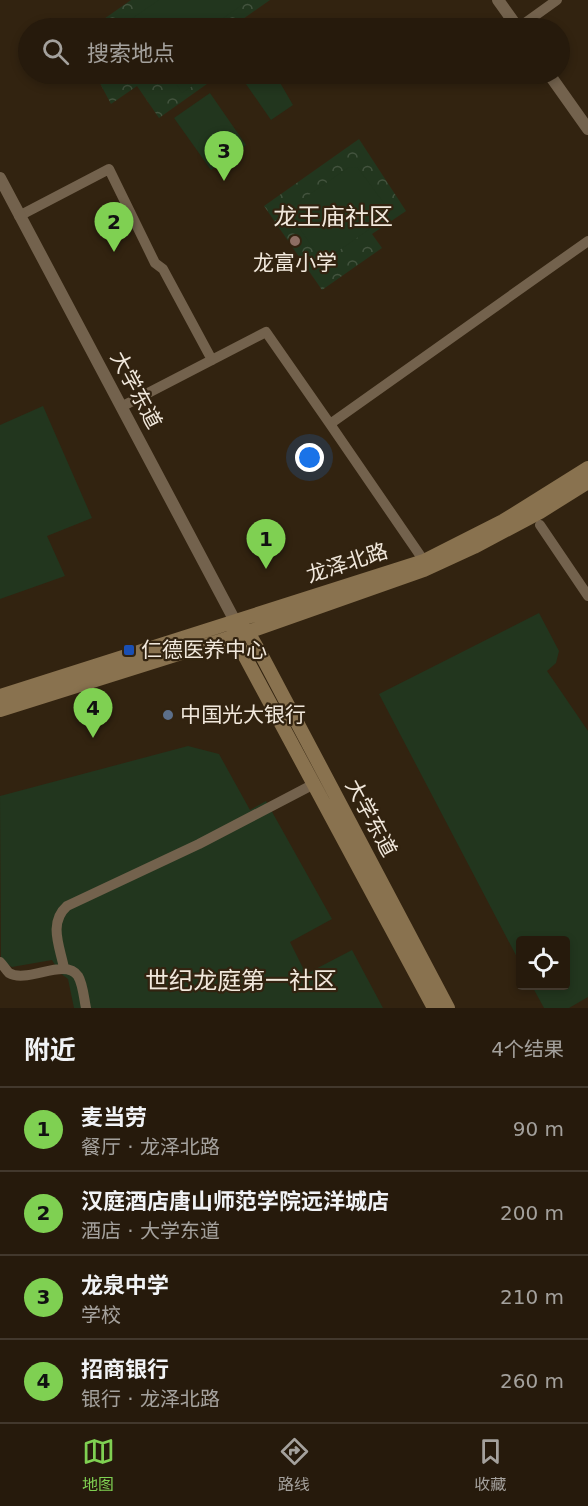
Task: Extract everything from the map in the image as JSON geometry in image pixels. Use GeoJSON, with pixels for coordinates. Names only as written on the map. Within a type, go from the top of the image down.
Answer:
{"type":"FeatureCollection","features":[{"type":"Feature","properties":{"kind":"main road","name":"龙泽北路"},"geometry":{"type":"LineString","coordinates":[[0,696],[235,621],[424,565],[503,521],[588,468]]}},
{"type":"Feature","properties":{"kind":"main road","name":"龙泽北路"},"geometry":{"type":"LineString","coordinates":[[0,710],[248,632],[474,548],[540,512],[588,482]]}},
{"type":"Feature","properties":{"kind":"main road","name":"大学东道"},"geometry":{"type":"LineString","coordinates":[[235,621],[248,632],[448,1008]]}},
{"type":"Feature","properties":{"kind":"main road"},"geometry":{"type":"LineString","coordinates":[[234,636],[235,621]]}},
{"type":"Feature","properties":{"kind":"main road","name":"大学东道"},"geometry":{"type":"LineString","coordinates":[[234,636],[434,1008]]}},
{"type":"Feature","properties":{"kind":"street"},"geometry":{"type":"LineString","coordinates":[[498,0],[511,18]]}},
{"type":"Feature","properties":{"kind":"street"},"geometry":{"type":"LineString","coordinates":[[532,18],[557,0]]}},
{"type":"Feature","properties":{"kind":"street"},"geometry":{"type":"LineString","coordinates":[[556,84],[588,129]]}},
{"type":"Feature","properties":{"kind":"street"},"geometry":{"type":"LineString","coordinates":[[19,216],[109,169],[155,263],[163,269],[212,360]]}},
{"type":"Feature","properties":{"kind":"street","name":"大学东道"},"geometry":{"type":"LineString","coordinates":[[0,178],[235,621]]}},
{"type":"Feature","properties":{"kind":"street"},"geometry":{"type":"LineString","coordinates":[[330,424],[588,241]]}},
{"type":"Feature","properties":{"kind":"street"},"geometry":{"type":"LineString","coordinates":[[121,407],[266,332],[424,565]]}},
{"type":"Feature","properties":{"kind":"street"},"geometry":{"type":"LineString","coordinates":[[540,525],[588,596]]}},
{"type":"Feature","properties":{"kind":"street"},"geometry":{"type":"LineString","coordinates":[[64,968],[56,920],[67,906],[199,844],[315,784]]}},
{"type":"Feature","properties":{"kind":"street"},"geometry":{"type":"LineString","coordinates":[[0,962],[10,973],[22,976],[64,968],[75,973],[79,978],[86,1008]]}},
{"type":"Feature","properties":{"kind":"green space"},"geometry":{"type":"Polygon","coordinates":[[[131,0],[270,0],[244,18],[105,18],[131,0]]]}},
{"type":"Feature","properties":{"kind":"green space"},"geometry":{"type":"Polygon","coordinates":[[[159,0],[249,0],[223,18],[133,18],[159,0]]]}},
{"type":"Feature","properties":{"kind":"green space"},"geometry":{"type":"Polygon","coordinates":[[[100,84],[207,84],[159,118],[137,86],[111,104],[100,84]]]}},
{"type":"Feature","properties":{"kind":"green space"},"geometry":{"type":"Polygon","coordinates":[[[176,84],[195,84],[182,93],[176,84]]]}},
{"type":"Feature","properties":{"kind":"green space"},"geometry":{"type":"Polygon","coordinates":[[[246,84],[281,84],[293,105],[271,120],[246,84]]]}},
{"type":"Feature","properties":{"kind":"green space"},"geometry":{"type":"Polygon","coordinates":[[[210,93],[246,145],[211,170],[174,118],[210,93]]]}},
{"type":"Feature","properties":{"kind":"green space"},"geometry":{"type":"Polygon","coordinates":[[[359,139],[406,211],[372,234],[382,248],[322,290],[264,206],[359,139]]]}},
{"type":"Feature","properties":{"kind":"green space"},"geometry":{"type":"Polygon","coordinates":[[[349,167],[358,168],[386,206],[387,217],[328,258],[318,255],[291,216],[293,206],[349,167]]]}},
{"type":"Feature","properties":{"kind":"green space"},"geometry":{"type":"Polygon","coordinates":[[[43,406],[92,518],[47,536],[65,576],[0,599],[0,425],[43,406]]]}},
{"type":"Feature","properties":{"kind":"green space"},"geometry":{"type":"Polygon","coordinates":[[[539,613],[559,651],[556,663],[547,671],[588,731],[588,997],[569,1008],[544,1008],[534,990],[570,990],[570,936],[516,936],[516,955],[379,694],[539,613]]]}},
{"type":"Feature","properties":{"kind":"green space"},"geometry":{"type":"Polygon","coordinates":[[[188,746],[219,754],[250,810],[266,801],[332,919],[290,942],[306,974],[352,950],[383,1008],[74,1008],[68,979],[60,973],[52,960],[12,967],[1,960],[0,796],[188,746]]]}},
{"type":"Feature","properties":{"kind":"place","name":"龙泉中学"},"geometry":{"type":"Point","coordinates":[224,181]}},
{"type":"Feature","properties":{"kind":"place","name":"龙富小学"},"geometry":{"type":"Point","coordinates":[295,241]}},
{"type":"Feature","properties":{"kind":"place","name":"汉庭酒店唐山师范学院远洋城店"},"geometry":{"type":"Point","coordinates":[114,252]}},
{"type":"Feature","properties":{"kind":"place","name":"麦当劳"},"geometry":{"type":"Point","coordinates":[266,569]}},
{"type":"Feature","properties":{"kind":"place","name":"仁德医养中心"},"geometry":{"type":"Point","coordinates":[129,650]}},
{"type":"Feature","properties":{"kind":"place","name":"中国光大银行"},"geometry":{"type":"Point","coordinates":[168,715]}},
{"type":"Feature","properties":{"kind":"place","name":"招商银行"},"geometry":{"type":"Point","coordinates":[93,738]}},
{"type":"Feature","properties":{"kind":"district","name":"龙王庙社区"},"geometry":{"type":"Point","coordinates":[333,217]}},
{"type":"Feature","properties":{"kind":"district","name":"世纪龙庭第一社区"},"geometry":{"type":"Point","coordinates":[241,981]}}]}
